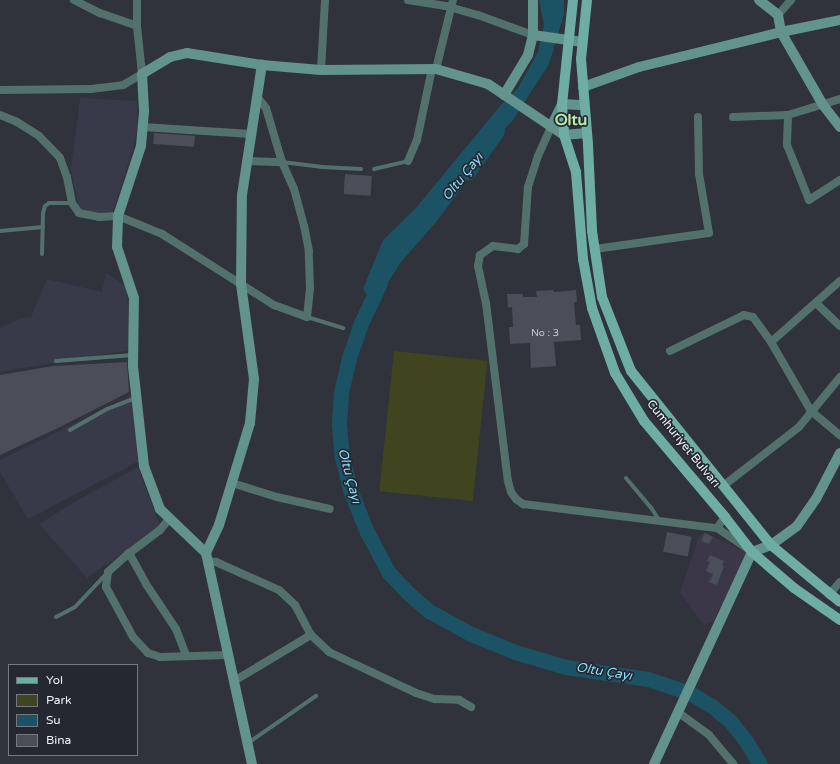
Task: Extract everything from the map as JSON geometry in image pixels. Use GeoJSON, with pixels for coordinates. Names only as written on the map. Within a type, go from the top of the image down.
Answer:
{"type":"FeatureCollection","features":[{"type":"Feature","properties":{"kind":"main road","name":"Cumhuriyet Bulvarı"},"geometry":{"type":"LineString","coordinates":[[573,0],[562,40],[562,104],[564,135],[576,172],[583,259],[592,308],[615,373],[644,420],[725,516],[752,552],[794,588],[840,620]]}},
{"type":"Feature","properties":{"kind":"main road","name":"Cumhuriyet Bulvarı"},"geometry":{"type":"LineString","coordinates":[[587,0],[581,59],[587,133],[592,231],[602,297],[631,371],[771,546],[840,602]]}},
{"type":"Feature","properties":{"kind":"street"},"geometry":{"type":"LineString","coordinates":[[74,0],[100,13],[136,26]]}},
{"type":"Feature","properties":{"kind":"street"},"geometry":{"type":"LineString","coordinates":[[137,0],[136,26],[142,74],[143,127],[141,146],[118,216],[117,247],[134,298],[133,355],[144,466],[160,509],[207,557],[279,590],[295,605],[311,635],[329,652],[416,693],[435,699],[459,700],[471,707]]}},
{"type":"Feature","properties":{"kind":"street"},"geometry":{"type":"LineString","coordinates":[[321,70],[325,0]]}},
{"type":"Feature","properties":{"kind":"street"},"geometry":{"type":"LineString","coordinates":[[408,0],[453,4],[532,35],[583,42]]}},
{"type":"Feature","properties":{"kind":"street"},"geometry":{"type":"LineString","coordinates":[[504,95],[528,56],[532,35],[533,0]]}},
{"type":"Feature","properties":{"kind":"street"},"geometry":{"type":"LineString","coordinates":[[759,0],[778,15],[781,32],[823,105],[840,127]]}},
{"type":"Feature","properties":{"kind":"street"},"geometry":{"type":"LineString","coordinates":[[778,15],[791,0]]}},
{"type":"Feature","properties":{"kind":"street"},"geometry":{"type":"LineString","coordinates":[[408,161],[417,140],[434,69],[453,4]]}},
{"type":"Feature","properties":{"kind":"street"},"geometry":{"type":"LineString","coordinates":[[583,87],[639,67],[781,32],[840,20]]}},
{"type":"Feature","properties":{"kind":"street"},"geometry":{"type":"LineString","coordinates":[[0,90],[91,89],[123,86],[170,57],[187,53],[262,64],[321,70],[434,69],[488,84],[564,135],[587,133]]}},
{"type":"Feature","properties":{"kind":"street"},"geometry":{"type":"LineString","coordinates":[[252,764],[207,557],[219,525],[250,423],[254,379],[241,284],[242,195],[262,64]]}},
{"type":"Feature","properties":{"kind":"street"},"geometry":{"type":"LineString","coordinates":[[0,115],[17,122],[39,136],[60,158],[67,177],[72,203],[79,213],[99,217],[118,216],[162,234],[274,305],[307,317],[310,289],[309,251],[304,226],[294,189],[282,162],[266,108],[257,97]]}},
{"type":"Feature","properties":{"kind":"street"},"geometry":{"type":"LineString","coordinates":[[733,117],[788,115],[840,99]]}},
{"type":"Feature","properties":{"kind":"street"},"geometry":{"type":"LineString","coordinates":[[584,105],[562,104],[551,127],[528,187],[524,244],[518,248],[493,246],[480,255],[478,266],[486,303],[508,481],[511,492],[522,504],[717,528],[752,552]]}},
{"type":"Feature","properties":{"kind":"street"},"geometry":{"type":"LineString","coordinates":[[788,115],[787,145],[810,200],[840,180]]}},
{"type":"Feature","properties":{"kind":"street"},"geometry":{"type":"LineString","coordinates":[[595,249],[709,233],[699,174],[698,117]]}},
{"type":"Feature","properties":{"kind":"street"},"geometry":{"type":"LineString","coordinates":[[143,127],[251,134]]}},
{"type":"Feature","properties":{"kind":"street"},"geometry":{"type":"LineString","coordinates":[[247,161],[282,162]]}},
{"type":"Feature","properties":{"kind":"street"},"geometry":{"type":"LineString","coordinates":[[771,342],[840,281]]}},
{"type":"Feature","properties":{"kind":"street"},"geometry":{"type":"LineString","coordinates":[[816,302],[840,326]]}},
{"type":"Feature","properties":{"kind":"street"},"geometry":{"type":"LineString","coordinates":[[670,351],[744,315],[753,317],[771,342],[811,411],[840,435]]}},
{"type":"Feature","properties":{"kind":"street"},"geometry":{"type":"LineString","coordinates":[[723,486],[798,427],[840,377]]}},
{"type":"Feature","properties":{"kind":"street"},"geometry":{"type":"LineString","coordinates":[[654,764],[679,713],[752,552],[771,546],[797,526],[816,499],[840,453]]}},
{"type":"Feature","properties":{"kind":"street"},"geometry":{"type":"LineString","coordinates":[[232,483],[276,497],[330,509]]}},
{"type":"Feature","properties":{"kind":"street"},"geometry":{"type":"LineString","coordinates":[[717,528],[725,516]]}},
{"type":"Feature","properties":{"kind":"street"},"geometry":{"type":"LineString","coordinates":[[169,519],[160,530],[129,553],[108,572],[106,587],[133,637],[148,652],[160,657],[186,655],[228,655]]}},
{"type":"Feature","properties":{"kind":"street"},"geometry":{"type":"LineString","coordinates":[[129,553],[146,584],[176,629],[186,655]]}},
{"type":"Feature","properties":{"kind":"street"},"geometry":{"type":"LineString","coordinates":[[829,594],[840,582]]}},
{"type":"Feature","properties":{"kind":"street"},"geometry":{"type":"LineString","coordinates":[[234,681],[311,635]]}},
{"type":"Feature","properties":{"kind":"street"},"geometry":{"type":"LineString","coordinates":[[679,713],[709,735],[733,764]]}},
{"type":"Feature","properties":{"kind":"lane"},"geometry":{"type":"LineString","coordinates":[[374,169],[408,161]]}},
{"type":"Feature","properties":{"kind":"lane"},"geometry":{"type":"LineString","coordinates":[[282,162],[321,167],[361,169]]}},
{"type":"Feature","properties":{"kind":"lane"},"geometry":{"type":"LineString","coordinates":[[42,254],[43,213],[49,203],[72,203]]}},
{"type":"Feature","properties":{"kind":"lane"},"geometry":{"type":"LineString","coordinates":[[0,231],[43,227]]}},
{"type":"Feature","properties":{"kind":"lane"},"geometry":{"type":"LineString","coordinates":[[307,317],[343,328]]}},
{"type":"Feature","properties":{"kind":"lane"},"geometry":{"type":"LineString","coordinates":[[56,361],[133,355]]}},
{"type":"Feature","properties":{"kind":"lane"},"geometry":{"type":"LineString","coordinates":[[70,430],[107,409],[137,397]]}},
{"type":"Feature","properties":{"kind":"lane"},"geometry":{"type":"LineString","coordinates":[[626,478],[652,509],[659,520]]}},
{"type":"Feature","properties":{"kind":"lane"},"geometry":{"type":"LineString","coordinates":[[56,617],[75,607],[108,572]]}},
{"type":"Feature","properties":{"kind":"lane"},"geometry":{"type":"LineString","coordinates":[[248,743],[316,696]]}},
{"type":"Feature","properties":{"kind":"shaded area"},"geometry":{"type":"Polygon","coordinates":[[[80,98],[137,101],[137,128],[133,148],[112,215],[79,210],[71,169],[80,98]]]}},
{"type":"Feature","properties":{"kind":"shaded area"},"geometry":{"type":"Polygon","coordinates":[[[106,273],[127,287],[130,350],[0,372],[0,328],[21,318],[31,317],[47,279],[102,292],[106,273]]]}},
{"type":"Feature","properties":{"kind":"shaded area"},"geometry":{"type":"Polygon","coordinates":[[[132,395],[139,461],[28,519],[0,472],[0,460],[132,395]]]}},
{"type":"Feature","properties":{"kind":"shaded area"},"geometry":{"type":"Polygon","coordinates":[[[138,467],[160,526],[87,578],[39,524],[78,500],[138,467]]]}},
{"type":"Feature","properties":{"kind":"shaded area"},"geometry":{"type":"Polygon","coordinates":[[[704,532],[747,553],[713,622],[704,625],[680,593],[699,536],[704,532]]]}},
{"type":"Feature","properties":{"kind":"green space"},"geometry":{"type":"Polygon","coordinates":[[[394,351],[487,361],[473,501],[379,491],[394,351]]]}},
{"type":"Feature","properties":{"kind":"water"},"geometry":{"type":"Polygon","coordinates":[[[539,0],[564,0],[564,14],[549,64],[513,120],[484,150],[461,189],[436,222],[401,262],[374,304],[363,289],[383,240],[416,208],[500,106],[518,88],[538,52],[544,25],[539,0]]]}},
{"type":"Feature","properties":{"kind":"building"},"geometry":{"type":"Polygon","coordinates":[[[154,133],[195,136],[194,147],[153,144],[154,133]]]}},
{"type":"Feature","properties":{"kind":"building"},"geometry":{"type":"Polygon","coordinates":[[[345,174],[372,176],[371,196],[344,194],[345,174]]]}},
{"type":"Feature","properties":{"kind":"building"},"geometry":{"type":"Polygon","coordinates":[[[553,290],[554,292],[576,290],[577,302],[574,302],[576,325],[580,325],[581,340],[554,342],[556,366],[531,368],[530,343],[510,344],[509,327],[513,327],[512,307],[508,308],[507,294],[523,294],[523,297],[537,297],[536,291],[553,290]]]}},
{"type":"Feature","properties":{"kind":"building"},"geometry":{"type":"Polygon","coordinates":[[[127,362],[129,392],[0,455],[0,375],[53,366],[127,362]]]}},
{"type":"Feature","properties":{"kind":"building"},"geometry":{"type":"Polygon","coordinates":[[[667,532],[692,537],[688,556],[663,552],[667,532]]]}},
{"type":"Feature","properties":{"kind":"building"},"geometry":{"type":"Polygon","coordinates":[[[705,533],[713,537],[709,544],[701,541],[705,533]]]}},
{"type":"Feature","properties":{"kind":"building"},"geometry":{"type":"Polygon","coordinates":[[[710,555],[724,561],[722,565],[724,566],[717,585],[709,582],[713,574],[706,571],[710,562],[707,561],[710,555]]]}},
{"type":"Feature","properties":{"kind":"waterway","name":"Oltu Çayı"},"geometry":{"type":"LineString","coordinates":[[468,172],[497,131]]}},
{"type":"Feature","properties":{"kind":"waterway","name":"Oltu Çayı"},"geometry":{"type":"LineString","coordinates":[[380,283],[361,323],[349,358],[341,394],[339,425],[342,457],[351,492],[366,530],[389,573],[408,593],[429,611],[471,634],[515,652],[566,667],[648,679],[690,693],[712,706],[731,722],[746,741],[760,764]]}},
{"type":"Feature","properties":{"kind":"district","name":"Oltu"},"geometry":{"type":"Point","coordinates":[571,120]}}]}
